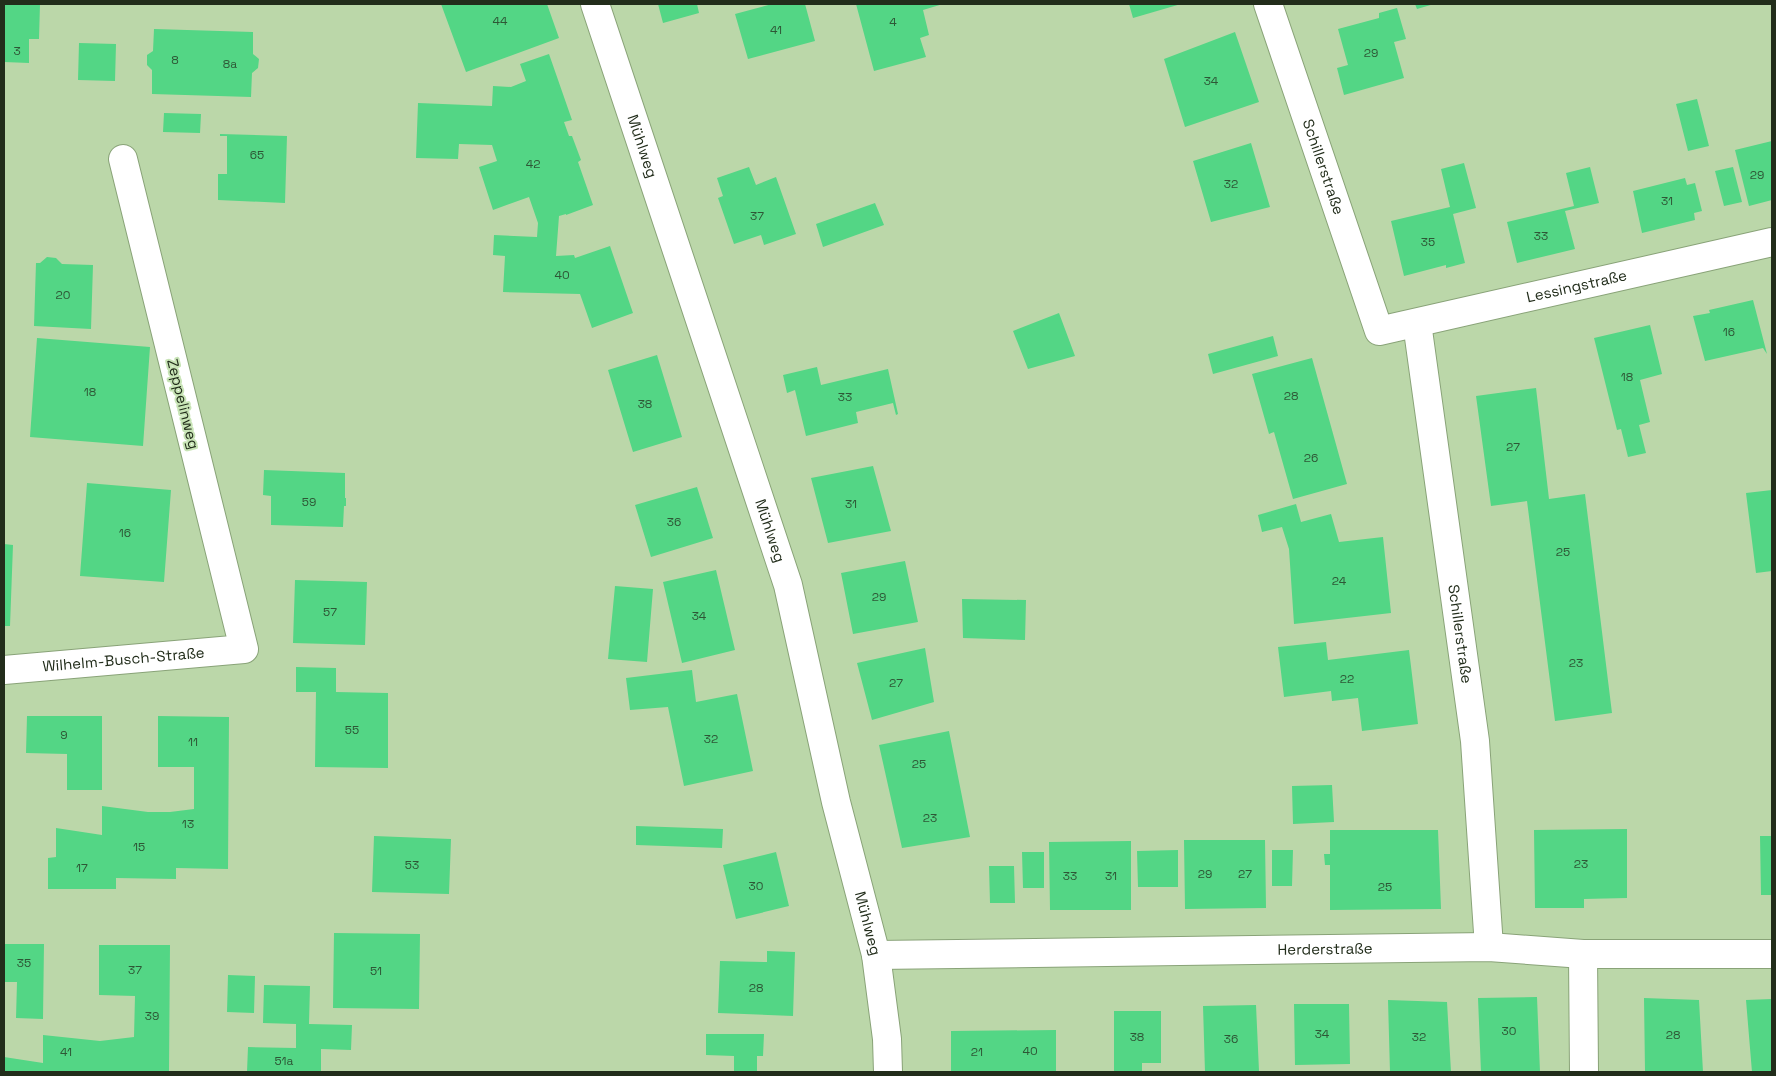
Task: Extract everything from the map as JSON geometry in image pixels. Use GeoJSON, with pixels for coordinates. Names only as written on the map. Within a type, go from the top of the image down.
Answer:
{"type":"FeatureCollection","features":[{"type":"Feature","properties":{"kind":"street","name":"Mühlweg"},"geometry":{"type":"LineString","coordinates":[[595,4],[788,586],[836,802],[876,955],[887,1039],[888,1072]]}},
{"type":"Feature","properties":{"kind":"street","name":"Schillerstraße"},"geometry":{"type":"LineString","coordinates":[[1268,4],[1379,331]]}},
{"type":"Feature","properties":{"kind":"street","name":"Zeppelinweg"},"geometry":{"type":"LineString","coordinates":[[122,159],[244,650]]}},
{"type":"Feature","properties":{"kind":"street","name":"Lessingstraße"},"geometry":{"type":"LineString","coordinates":[[1379,331],[1772,242]]}},
{"type":"Feature","properties":{"kind":"street","name":"Schillerstraße"},"geometry":{"type":"LineString","coordinates":[[1417,323],[1475,741],[1489,946]]}},
{"type":"Feature","properties":{"kind":"street","name":"Wilhelm-Busch-Straße"},"geometry":{"type":"LineString","coordinates":[[4,670],[244,650]]}},
{"type":"Feature","properties":{"kind":"street","name":"Herderstraße"},"geometry":{"type":"LineString","coordinates":[[876,955],[1489,946],[1583,954],[1772,954]]}},
{"type":"Feature","properties":{"kind":"street"},"geometry":{"type":"LineString","coordinates":[[1583,954],[1584,1072]]}},
{"type":"Feature","properties":{"kind":"building"},"geometry":{"type":"Polygon","coordinates":[[[4,4],[40,4],[39,39],[29,39],[29,63],[4,62],[4,4]]]}},
{"type":"Feature","properties":{"kind":"building"},"geometry":{"type":"Polygon","coordinates":[[[441,4],[547,4],[559,38],[466,72],[441,4]]]}},
{"type":"Feature","properties":{"kind":"building"},"geometry":{"type":"Polygon","coordinates":[[[658,4],[697,4],[699,13],[663,23],[658,4]]]}},
{"type":"Feature","properties":{"kind":"building"},"geometry":{"type":"Polygon","coordinates":[[[772,4],[805,4],[815,41],[748,59],[735,14],[772,4]]]}},
{"type":"Feature","properties":{"kind":"building"},"geometry":{"type":"Polygon","coordinates":[[[856,4],[943,4],[923,10],[929,35],[920,38],[926,57],[874,71],[856,4]]]}},
{"type":"Feature","properties":{"kind":"building"},"geometry":{"type":"Polygon","coordinates":[[[1129,4],[1181,4],[1133,18],[1129,4]]]}},
{"type":"Feature","properties":{"kind":"building"},"geometry":{"type":"Polygon","coordinates":[[[1415,4],[1434,4],[1417,9],[1415,4]]]}},
{"type":"Feature","properties":{"kind":"building"},"geometry":{"type":"Polygon","coordinates":[[[1397,8],[1406,39],[1394,42],[1404,78],[1344,95],[1337,68],[1348,65],[1338,29],[1379,18],[1379,13],[1397,8]]]}},
{"type":"Feature","properties":{"kind":"building"},"geometry":{"type":"Polygon","coordinates":[[[154,29],[253,32],[253,54],[259,59],[258,68],[252,73],[251,97],[152,94],[152,70],[147,65],[147,55],[153,51],[154,29]]]}},
{"type":"Feature","properties":{"kind":"building"},"geometry":{"type":"Polygon","coordinates":[[[1235,32],[1259,102],[1185,127],[1164,59],[1235,32]]]}},
{"type":"Feature","properties":{"kind":"building"},"geometry":{"type":"Polygon","coordinates":[[[79,43],[116,44],[115,81],[78,80],[79,43]]]}},
{"type":"Feature","properties":{"kind":"building"},"geometry":{"type":"Polygon","coordinates":[[[549,54],[572,120],[564,122],[569,136],[572,136],[581,160],[578,162],[593,205],[559,216],[556,256],[574,255],[575,258],[610,246],[633,313],[592,328],[580,294],[503,292],[505,256],[493,255],[494,235],[537,237],[538,223],[529,197],[493,210],[479,167],[497,161],[492,145],[459,144],[458,159],[416,158],[418,103],[492,106],[493,86],[511,87],[526,81],[520,64],[549,54]]]}},
{"type":"Feature","properties":{"kind":"building"},"geometry":{"type":"Polygon","coordinates":[[[1697,99],[1709,146],[1688,151],[1676,104],[1697,99]]]}},
{"type":"Feature","properties":{"kind":"building"},"geometry":{"type":"Polygon","coordinates":[[[164,113],[201,114],[200,133],[163,132],[164,113]]]}},
{"type":"Feature","properties":{"kind":"building"},"geometry":{"type":"Polygon","coordinates":[[[220,134],[287,136],[285,203],[218,200],[218,174],[227,174],[227,136],[220,136],[220,134]]]}},
{"type":"Feature","properties":{"kind":"building"},"geometry":{"type":"Polygon","coordinates":[[[1772,141],[1772,200],[1749,206],[1735,150],[1772,141]]]}},
{"type":"Feature","properties":{"kind":"building"},"geometry":{"type":"Polygon","coordinates":[[[1251,143],[1270,207],[1211,222],[1193,161],[1251,143]]]}},
{"type":"Feature","properties":{"kind":"building"},"geometry":{"type":"Polygon","coordinates":[[[1464,163],[1476,208],[1453,214],[1465,263],[1446,268],[1446,265],[1404,276],[1391,221],[1450,207],[1441,169],[1464,163]]]}},
{"type":"Feature","properties":{"kind":"building"},"geometry":{"type":"Polygon","coordinates":[[[749,167],[756,185],[776,177],[796,234],[764,245],[761,235],[734,244],[718,198],[723,196],[717,178],[749,167]]]}},
{"type":"Feature","properties":{"kind":"building"},"geometry":{"type":"Polygon","coordinates":[[[1590,167],[1599,203],[1565,211],[1575,249],[1517,263],[1507,222],[1574,206],[1566,173],[1590,167]]]}},
{"type":"Feature","properties":{"kind":"building"},"geometry":{"type":"Polygon","coordinates":[[[1733,167],[1742,202],[1724,206],[1715,171],[1733,167]]]}},
{"type":"Feature","properties":{"kind":"building"},"geometry":{"type":"Polygon","coordinates":[[[1685,178],[1687,185],[1695,183],[1702,211],[1694,213],[1695,220],[1642,233],[1633,191],[1685,178]]]}},
{"type":"Feature","properties":{"kind":"building"},"geometry":{"type":"Polygon","coordinates":[[[875,203],[884,225],[823,247],[816,224],[875,203]]]}},
{"type":"Feature","properties":{"kind":"building"},"geometry":{"type":"Polygon","coordinates":[[[47,257],[56,258],[62,264],[93,265],[91,329],[34,326],[36,263],[40,263],[47,257]]]}},
{"type":"Feature","properties":{"kind":"building"},"geometry":{"type":"Polygon","coordinates":[[[1753,300],[1767,354],[1763,348],[1705,361],[1693,316],[1710,313],[1709,310],[1753,300]]]}},
{"type":"Feature","properties":{"kind":"building"},"geometry":{"type":"Polygon","coordinates":[[[1059,313],[1075,356],[1028,369],[1013,331],[1059,313]]]}},
{"type":"Feature","properties":{"kind":"building"},"geometry":{"type":"Polygon","coordinates":[[[1650,325],[1662,374],[1640,380],[1650,422],[1639,425],[1646,453],[1628,457],[1621,429],[1617,430],[1594,338],[1650,325]]]}},
{"type":"Feature","properties":{"kind":"building"},"geometry":{"type":"Polygon","coordinates":[[[1273,336],[1278,356],[1213,374],[1208,354],[1273,336]]]}},
{"type":"Feature","properties":{"kind":"building"},"geometry":{"type":"Polygon","coordinates":[[[37,338],[150,347],[143,446],[30,437],[37,338]]]}},
{"type":"Feature","properties":{"kind":"building"},"geometry":{"type":"Polygon","coordinates":[[[657,355],[682,437],[633,452],[608,370],[657,355]]]}},
{"type":"Feature","properties":{"kind":"building"},"geometry":{"type":"Polygon","coordinates":[[[1312,358],[1347,484],[1293,499],[1274,432],[1269,434],[1252,374],[1312,358]]]}},
{"type":"Feature","properties":{"kind":"building"},"geometry":{"type":"Polygon","coordinates":[[[817,367],[821,385],[888,369],[898,414],[896,415],[893,403],[856,412],[858,423],[806,436],[795,390],[787,393],[783,375],[817,367]]]}},
{"type":"Feature","properties":{"kind":"building"},"geometry":{"type":"Polygon","coordinates":[[[1536,388],[1549,499],[1585,494],[1612,713],[1555,721],[1527,501],[1491,506],[1476,396],[1536,388]]]}},
{"type":"Feature","properties":{"kind":"building"},"geometry":{"type":"Polygon","coordinates":[[[873,466],[891,531],[828,543],[811,478],[873,466]]]}},
{"type":"Feature","properties":{"kind":"building"},"geometry":{"type":"Polygon","coordinates":[[[264,470],[345,473],[346,506],[344,506],[343,527],[271,525],[271,496],[263,495],[264,470]]]}},
{"type":"Feature","properties":{"kind":"building"},"geometry":{"type":"Polygon","coordinates":[[[87,483],[171,490],[164,582],[80,576],[87,483]]]}},
{"type":"Feature","properties":{"kind":"building"},"geometry":{"type":"Polygon","coordinates":[[[697,487],[713,538],[651,557],[635,505],[697,487]]]}},
{"type":"Feature","properties":{"kind":"building"},"geometry":{"type":"Polygon","coordinates":[[[1772,490],[1772,571],[1756,573],[1746,493],[1772,490]]]}},
{"type":"Feature","properties":{"kind":"building"},"geometry":{"type":"Polygon","coordinates":[[[1296,504],[1301,522],[1331,514],[1339,542],[1383,537],[1391,613],[1294,624],[1289,549],[1282,527],[1262,532],[1258,515],[1296,504]]]}},
{"type":"Feature","properties":{"kind":"building"},"geometry":{"type":"Polygon","coordinates":[[[4,544],[13,545],[10,626],[4,626],[4,544]]]}},
{"type":"Feature","properties":{"kind":"building"},"geometry":{"type":"Polygon","coordinates":[[[905,561],[918,622],[853,634],[841,573],[905,561]]]}},
{"type":"Feature","properties":{"kind":"building"},"geometry":{"type":"Polygon","coordinates":[[[716,570],[735,650],[682,663],[663,582],[716,570]]]}},
{"type":"Feature","properties":{"kind":"building"},"geometry":{"type":"Polygon","coordinates":[[[295,580],[367,582],[365,645],[293,643],[295,580]]]}},
{"type":"Feature","properties":{"kind":"building"},"geometry":{"type":"Polygon","coordinates":[[[615,586],[653,589],[647,662],[608,659],[615,586]]]}},
{"type":"Feature","properties":{"kind":"building"},"geometry":{"type":"Polygon","coordinates":[[[962,599],[1026,600],[1025,640],[963,638],[962,599]]]}},
{"type":"Feature","properties":{"kind":"building"},"geometry":{"type":"Polygon","coordinates":[[[1326,642],[1328,660],[1409,650],[1418,724],[1362,731],[1358,698],[1332,701],[1331,691],[1284,697],[1278,647],[1326,642]]]}},
{"type":"Feature","properties":{"kind":"building"},"geometry":{"type":"Polygon","coordinates":[[[925,648],[934,702],[872,720],[857,663],[925,648]]]}},
{"type":"Feature","properties":{"kind":"building"},"geometry":{"type":"Polygon","coordinates":[[[296,667],[336,668],[336,692],[388,693],[388,768],[315,767],[316,692],[296,692],[296,667]]]}},
{"type":"Feature","properties":{"kind":"building"},"geometry":{"type":"Polygon","coordinates":[[[692,670],[696,702],[737,694],[753,771],[684,786],[668,707],[630,710],[626,678],[692,670]]]}},
{"type":"Feature","properties":{"kind":"building"},"geometry":{"type":"Polygon","coordinates":[[[27,716],[102,716],[102,790],[67,790],[67,754],[26,753],[27,716]]]}},
{"type":"Feature","properties":{"kind":"building"},"geometry":{"type":"Polygon","coordinates":[[[158,716],[229,717],[228,869],[176,868],[176,879],[116,878],[116,889],[48,889],[48,858],[56,857],[56,828],[102,835],[102,806],[148,812],[194,809],[194,767],[158,767],[158,716]]]}},
{"type":"Feature","properties":{"kind":"building"},"geometry":{"type":"Polygon","coordinates":[[[949,731],[970,837],[902,848],[879,745],[949,731]]]}},
{"type":"Feature","properties":{"kind":"building"},"geometry":{"type":"Polygon","coordinates":[[[1332,785],[1334,822],[1293,824],[1292,786],[1332,785]]]}},
{"type":"Feature","properties":{"kind":"building"},"geometry":{"type":"Polygon","coordinates":[[[636,826],[723,829],[722,848],[636,845],[636,826]]]}},
{"type":"Feature","properties":{"kind":"building"},"geometry":{"type":"Polygon","coordinates":[[[1627,829],[1627,898],[1584,899],[1584,908],[1535,908],[1534,830],[1627,829]]]}},
{"type":"Feature","properties":{"kind":"building"},"geometry":{"type":"Polygon","coordinates":[[[1330,830],[1438,830],[1441,909],[1330,910],[1330,865],[1325,865],[1324,854],[1330,854],[1330,830]]]}},
{"type":"Feature","properties":{"kind":"building"},"geometry":{"type":"Polygon","coordinates":[[[374,836],[451,839],[449,894],[372,892],[374,836]]]}},
{"type":"Feature","properties":{"kind":"building"},"geometry":{"type":"Polygon","coordinates":[[[1760,836],[1772,836],[1772,895],[1761,895],[1760,836]]]}},
{"type":"Feature","properties":{"kind":"building"},"geometry":{"type":"Polygon","coordinates":[[[1184,840],[1265,840],[1266,908],[1185,909],[1184,840]]]}},
{"type":"Feature","properties":{"kind":"building"},"geometry":{"type":"Polygon","coordinates":[[[1131,841],[1131,910],[1050,910],[1049,842],[1131,841]]]}},
{"type":"Feature","properties":{"kind":"building"},"geometry":{"type":"Polygon","coordinates":[[[1178,850],[1178,887],[1138,887],[1137,851],[1178,850]]]}},
{"type":"Feature","properties":{"kind":"building"},"geometry":{"type":"Polygon","coordinates":[[[1272,850],[1293,850],[1292,886],[1272,886],[1272,850]]]}},
{"type":"Feature","properties":{"kind":"building"},"geometry":{"type":"Polygon","coordinates":[[[776,852],[789,906],[736,919],[723,865],[776,852]]]}},
{"type":"Feature","properties":{"kind":"building"},"geometry":{"type":"Polygon","coordinates":[[[1022,852],[1044,852],[1044,888],[1023,888],[1022,852]]]}},
{"type":"Feature","properties":{"kind":"building"},"geometry":{"type":"Polygon","coordinates":[[[989,866],[1014,866],[1015,903],[990,903],[989,866]]]}},
{"type":"Feature","properties":{"kind":"building"},"geometry":{"type":"Polygon","coordinates":[[[334,933],[420,934],[419,1009],[333,1008],[334,933]]]}},
{"type":"Feature","properties":{"kind":"building"},"geometry":{"type":"Polygon","coordinates":[[[4,944],[44,944],[43,1019],[16,1018],[17,982],[4,982],[4,944]]]}},
{"type":"Feature","properties":{"kind":"building"},"geometry":{"type":"Polygon","coordinates":[[[99,945],[170,945],[169,1072],[4,1072],[4,1057],[43,1063],[43,1035],[100,1041],[134,1037],[135,996],[99,995],[99,945]]]}},
{"type":"Feature","properties":{"kind":"building"},"geometry":{"type":"Polygon","coordinates":[[[767,951],[795,952],[793,1016],[718,1013],[720,961],[767,962],[767,951]]]}},
{"type":"Feature","properties":{"kind":"building"},"geometry":{"type":"Polygon","coordinates":[[[228,975],[255,976],[254,1013],[227,1012],[228,975]]]}},
{"type":"Feature","properties":{"kind":"building"},"geometry":{"type":"Polygon","coordinates":[[[264,985],[310,986],[309,1024],[352,1025],[351,1050],[321,1049],[321,1072],[247,1072],[248,1047],[296,1048],[296,1024],[263,1023],[264,985]]]}},
{"type":"Feature","properties":{"kind":"building"},"geometry":{"type":"Polygon","coordinates":[[[1537,997],[1540,1072],[1481,1072],[1478,998],[1537,997]]]}},
{"type":"Feature","properties":{"kind":"building"},"geometry":{"type":"Polygon","coordinates":[[[1644,998],[1699,1000],[1703,1072],[1645,1071],[1644,998]]]}},
{"type":"Feature","properties":{"kind":"building"},"geometry":{"type":"Polygon","coordinates":[[[1772,999],[1772,1072],[1752,1072],[1746,1000],[1772,999]]]}},
{"type":"Feature","properties":{"kind":"building"},"geometry":{"type":"Polygon","coordinates":[[[1388,1000],[1447,1002],[1451,1072],[1390,1072],[1388,1000]]]}},
{"type":"Feature","properties":{"kind":"building"},"geometry":{"type":"Polygon","coordinates":[[[1294,1004],[1349,1004],[1350,1064],[1295,1065],[1294,1004]]]}},
{"type":"Feature","properties":{"kind":"building"},"geometry":{"type":"Polygon","coordinates":[[[1256,1005],[1259,1071],[1205,1072],[1203,1006],[1256,1005]]]}},
{"type":"Feature","properties":{"kind":"building"},"geometry":{"type":"Polygon","coordinates":[[[1114,1011],[1161,1011],[1161,1063],[1142,1063],[1142,1072],[1114,1072],[1114,1011]]]}},
{"type":"Feature","properties":{"kind":"building"},"geometry":{"type":"Polygon","coordinates":[[[1056,1030],[1056,1072],[951,1072],[951,1031],[1056,1030]]]}},
{"type":"Feature","properties":{"kind":"building"},"geometry":{"type":"Polygon","coordinates":[[[706,1034],[764,1034],[763,1056],[757,1056],[757,1072],[734,1072],[734,1056],[706,1055],[706,1034]]]}}]}
